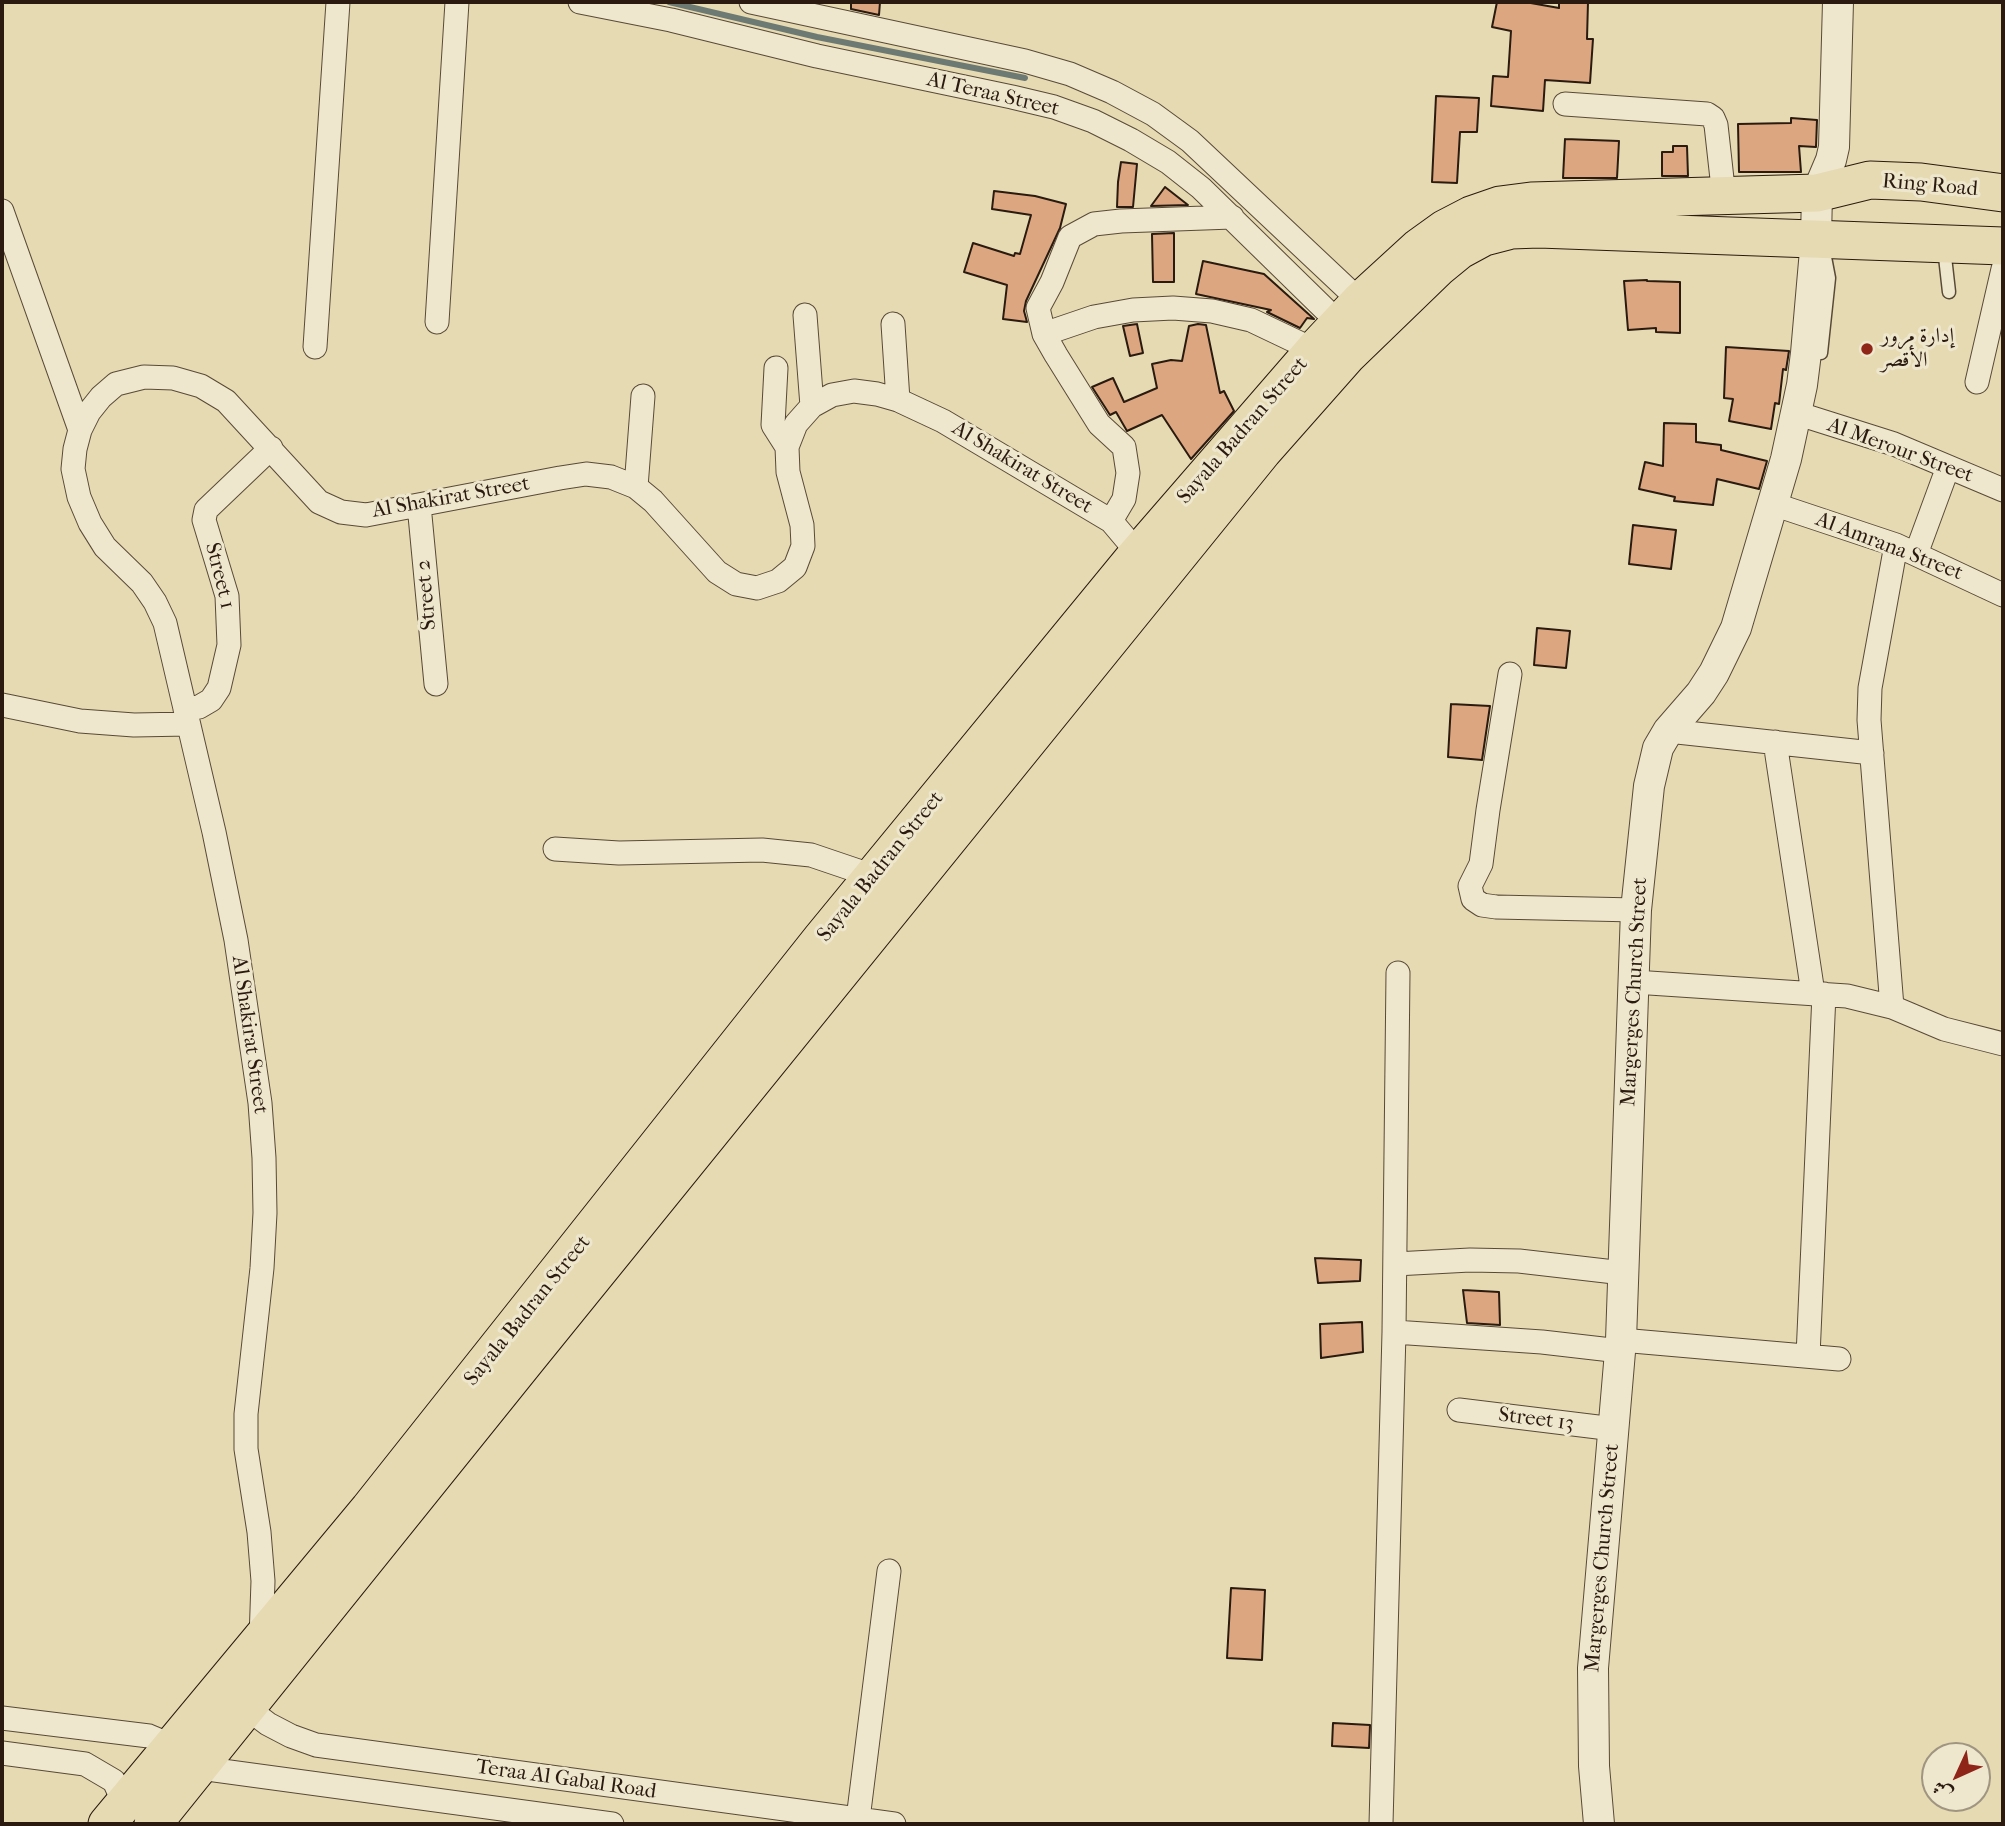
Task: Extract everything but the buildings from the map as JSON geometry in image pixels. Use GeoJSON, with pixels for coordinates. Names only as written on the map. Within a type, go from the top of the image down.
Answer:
{"type":"FeatureCollection","features":[{"type":"Feature","properties":{"kind":"main road","name":"Ring Road"},"geometry":{"type":"LineString","coordinates":[[1816,193],[1870,180],[2003,193]]}},
{"type":"Feature","properties":{"kind":"main road"},"geometry":{"type":"LineString","coordinates":[[1868,240],[1870,180]]}},
{"type":"Feature","properties":{"kind":"main road","name":"Sayala Badran Street"},"geometry":{"type":"LineString","coordinates":[[116,1814],[186,1782],[261,1639],[544,1292],[821,939],[1138,553],[1350,312],[1419,247],[1444,229],[1471,215],[1500,205],[1531,201],[1816,193]]}},
{"type":"Feature","properties":{"kind":"main road","name":"Sayala Badran Street"},"geometry":{"type":"LineString","coordinates":[[153,1824],[855,953],[1304,402],[1392,311],[1460,250],[1484,237],[1511,230],[1816,239]]}},
{"type":"Feature","properties":{"kind":"main road"},"geometry":{"type":"LineString","coordinates":[[1816,239],[2003,246]]}},
{"type":"Feature","properties":{"kind":"main road"},"geometry":{"type":"LineString","coordinates":[[821,939],[855,953]]}},
{"type":"Feature","properties":{"kind":"street"},"geometry":{"type":"LineString","coordinates":[[314,347],[338,2]]}},
{"type":"Feature","properties":{"kind":"street"},"geometry":{"type":"LineString","coordinates":[[437,322],[457,2]]}},
{"type":"Feature","properties":{"kind":"street","name":"Al Teraa Street"},"geometry":{"type":"LineString","coordinates":[[580,2],[672,11],[817,56],[1054,107],[1093,121],[1150,151],[1201,188],[1232,217],[1350,312]]}},
{"type":"Feature","properties":{"kind":"street"},"geometry":{"type":"LineString","coordinates":[[1816,193],[1834,147],[1838,2]]}},
{"type":"Feature","properties":{"kind":"street","name":"Al Teraa Street"},"geometry":{"type":"LineString","coordinates":[[764,3],[1025,61],[1070,74],[1112,92],[1153,114],[1190,141],[1350,312]]}},
{"type":"Feature","properties":{"kind":"street"},"geometry":{"type":"LineString","coordinates":[[1565,104],[1707,114],[1716,125],[1724,197]]}},
{"type":"Feature","properties":{"kind":"street","name":"Margerges Church Street"},"geometry":{"type":"LineString","coordinates":[[1599,1824],[1594,1766],[1593,1668],[1621,1346],[1636,910],[1652,766],[1668,731],[1701,694],[1726,651],[1736,628],[1773,504],[1796,413],[1806,353],[1816,239],[1816,193]]}},
{"type":"Feature","properties":{"kind":"street"},"geometry":{"type":"LineString","coordinates":[[2,211],[80,430]]}},
{"type":"Feature","properties":{"kind":"street"},"geometry":{"type":"LineString","coordinates":[[1111,521],[1124,499],[1128,473],[1124,447],[1099,424],[1044,334],[1038,308],[1070,237],[1094,224],[1232,217]]}},
{"type":"Feature","properties":{"kind":"street"},"geometry":{"type":"LineString","coordinates":[[1978,382],[2003,270]]}},
{"type":"Feature","properties":{"kind":"street"},"geometry":{"type":"LineString","coordinates":[[1044,334],[1094,317],[1133,310],[1173,308],[1212,311],[1251,320],[1314,350]]}},
{"type":"Feature","properties":{"kind":"street"},"geometry":{"type":"LineString","coordinates":[[787,447],[796,424],[812,406],[805,315]]}},
{"type":"Feature","properties":{"kind":"street"},"geometry":{"type":"LineString","coordinates":[[893,324],[898,400]]}},
{"type":"Feature","properties":{"kind":"street"},"geometry":{"type":"LineString","coordinates":[[776,368],[774,425],[787,447]]}},
{"type":"Feature","properties":{"kind":"street","name":"Al Shakirat Street"},"geometry":{"type":"LineString","coordinates":[[261,1639],[263,1581],[259,1532],[246,1449],[246,1414],[262,1268],[264,1158],[260,1103],[236,940],[214,832],[165,623],[142,583],[106,547],[90,523],[79,497],[73,469],[80,430],[89,412],[116,384],[144,377],[173,378],[201,386],[226,401],[319,502],[341,512],[366,515],[586,474],[611,477],[636,487],[653,501],[717,572],[736,584],[757,588],[778,581],[795,567],[803,547],[802,524],[788,472],[787,447]]}},
{"type":"Feature","properties":{"kind":"street","name":"Al Shakirat Street"},"geometry":{"type":"LineString","coordinates":[[812,406],[832,395],[854,391],[898,400],[943,421],[1111,521],[1138,553]]}},
{"type":"Feature","properties":{"kind":"street"},"geometry":{"type":"LineString","coordinates":[[636,487],[643,396]]}},
{"type":"Feature","properties":{"kind":"street","name":"Al Merour Street"},"geometry":{"type":"LineString","coordinates":[[1796,413],[1894,444],[2003,491]]}},
{"type":"Feature","properties":{"kind":"street","name":"Street 1"},"geometry":{"type":"LineString","coordinates":[[186,716],[205,704],[219,688],[229,645],[227,596],[204,520],[206,510],[271,448]]}},
{"type":"Feature","properties":{"kind":"street"},"geometry":{"type":"LineString","coordinates":[[1892,1007],[1869,720],[1870,688],[1906,550],[1948,467]]}},
{"type":"Feature","properties":{"kind":"street","name":"Al Amrana Street"},"geometry":{"type":"LineString","coordinates":[[1773,504],[1906,550],[2003,595]]}},
{"type":"Feature","properties":{"kind":"street","name":"Street 2"},"geometry":{"type":"LineString","coordinates":[[419,505],[436,684]]}},
{"type":"Feature","properties":{"kind":"street"},"geometry":{"type":"LineString","coordinates":[[1510,674],[1481,864],[1469,886],[1474,899],[1482,905],[1496,907],[1636,910]]}},
{"type":"Feature","properties":{"kind":"street"},"geometry":{"type":"LineString","coordinates":[[2,705],[80,721],[134,725],[186,716]]}},
{"type":"Feature","properties":{"kind":"street"},"geometry":{"type":"LineString","coordinates":[[1668,731],[1872,753]]}},
{"type":"Feature","properties":{"kind":"street"},"geometry":{"type":"LineString","coordinates":[[1774,742],[1819,994],[1808,1356]]}},
{"type":"Feature","properties":{"kind":"street"},"geometry":{"type":"LineString","coordinates":[[555,849],[619,853],[762,850],[811,855],[873,876]]}},
{"type":"Feature","properties":{"kind":"street"},"geometry":{"type":"LineString","coordinates":[[1381,1824],[1394,1332],[1398,974]]}},
{"type":"Feature","properties":{"kind":"street"},"geometry":{"type":"LineString","coordinates":[[1634,982],[1859,998],[1892,1007],[1944,1029],[2003,1044]]}},
{"type":"Feature","properties":{"kind":"street"},"geometry":{"type":"LineString","coordinates":[[1395,1265],[1470,1260],[1519,1261],[1623,1273]]}},
{"type":"Feature","properties":{"kind":"street"},"geometry":{"type":"LineString","coordinates":[[1394,1332],[1839,1359]]}},
{"type":"Feature","properties":{"kind":"street","name":"Street 13"},"geometry":{"type":"LineString","coordinates":[[1459,1410],[1614,1429]]}},
{"type":"Feature","properties":{"kind":"street"},"geometry":{"type":"LineString","coordinates":[[858,1819],[888,1571]]}},
{"type":"Feature","properties":{"kind":"street","name":"Teraa Al Gabal Road"},"geometry":{"type":"LineString","coordinates":[[247,1707],[268,1724],[316,1745],[894,1824]]}},
{"type":"Feature","properties":{"kind":"street","name":"Teraa Al Gabal Road"},"geometry":{"type":"LineString","coordinates":[[2,1718],[149,1736],[186,1782],[612,1824]]}},
{"type":"Feature","properties":{"kind":"street"},"geometry":{"type":"LineString","coordinates":[[2,1753],[85,1764],[114,1782],[116,1814]]}},
{"type":"Feature","properties":{"kind":"lane"},"geometry":{"type":"LineString","coordinates":[[1816,239],[1823,251],[1829,278],[1820,360]]}},
{"type":"Feature","properties":{"kind":"lane"},"geometry":{"type":"LineString","coordinates":[[1944,243],[1949,292]]}},
{"type":"Feature","properties":{"kind":"lane"},"geometry":{"type":"LineString","coordinates":[[1796,413],[1806,402],[1816,382]]}},
{"type":"Feature","properties":{"kind":"waterway"},"geometry":{"type":"LineString","coordinates":[[669,2],[817,37],[1025,78]]}},
{"type":"Feature","properties":{"kind":"place","name":"إدارة مرور الأقصر"},"geometry":{"type":"Point","coordinates":[1867,349]}}]}
